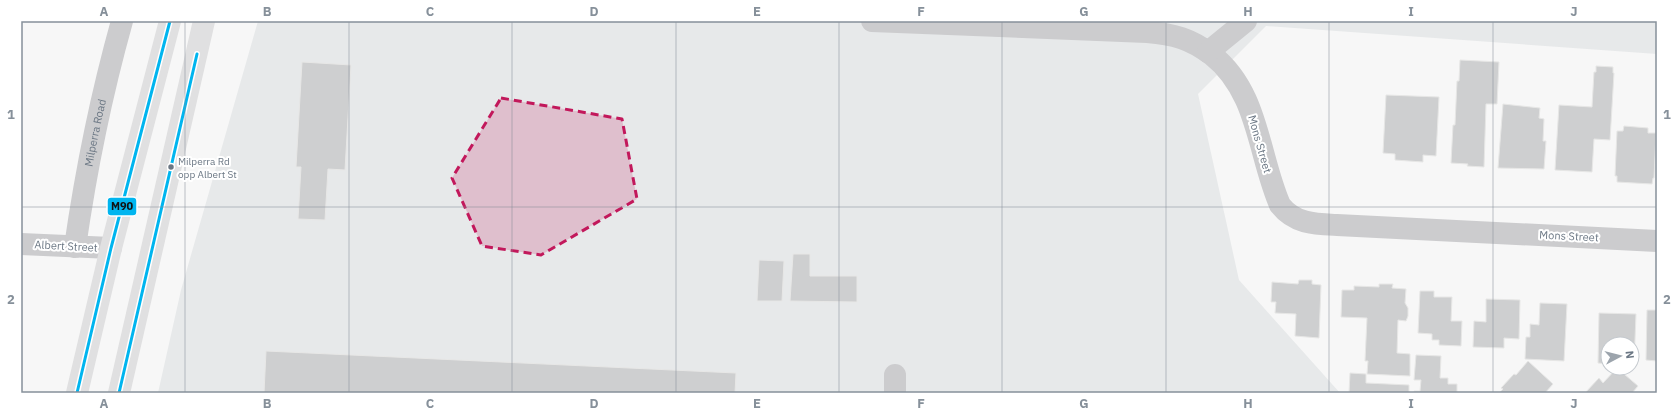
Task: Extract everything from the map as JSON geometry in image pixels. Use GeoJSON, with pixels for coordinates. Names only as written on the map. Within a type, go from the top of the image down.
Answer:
{"type":"FeatureCollection","features":[{"type":"Feature","properties":{"kind":"highway"},"geometry":{"type":"LineString","coordinates":[[77,393],[111,248],[170,21]]}},
{"type":"Feature","properties":{"kind":"highway"},"geometry":{"type":"LineString","coordinates":[[119,393],[204,21]]}},
{"type":"Feature","properties":{"kind":"street","name":"Milperra Road"},"geometry":{"type":"LineString","coordinates":[[75,247],[84,184],[104,87],[122,21]]}},
{"type":"Feature","properties":{"kind":"street","name":"Mons Street"},"geometry":{"type":"LineString","coordinates":[[872,21],[1160,33],[1186,39],[1208,52],[1226,69],[1242,90],[1252,115],[1280,206],[1286,213],[1294,218],[1313,224],[1657,241]]}},
{"type":"Feature","properties":{"kind":"street"},"geometry":{"type":"LineString","coordinates":[[1208,52],[1246,21]]}},
{"type":"Feature","properties":{"kind":"street","name":"Albert Street"},"geometry":{"type":"LineString","coordinates":[[21,244],[111,248]]}},
{"type":"Feature","properties":{"kind":"highlighted area"},"geometry":{"type":"Polygon","coordinates":[[[501,98],[622,119],[637,199],[541,255],[482,246],[452,178],[501,98]]]}},
{"type":"Feature","properties":{"kind":"shaded area"},"geometry":{"type":"Polygon","coordinates":[[[258,21],[1657,21],[1657,54],[1266,26],[1198,94],[1239,280],[1340,393],[158,393],[181,290],[258,21]]]}},
{"type":"Feature","properties":{"kind":"building"},"geometry":{"type":"Polygon","coordinates":[[[1460,60],[1499,62],[1497,104],[1486,104],[1484,167],[1451,163],[1453,125],[1455,125],[1457,81],[1459,81],[1460,60]]]}},
{"type":"Feature","properties":{"kind":"building"},"geometry":{"type":"Polygon","coordinates":[[[302,62],[351,65],[345,170],[328,169],[325,220],[298,219],[301,167],[296,167],[302,62]]]}},
{"type":"Feature","properties":{"kind":"building"},"geometry":{"type":"Polygon","coordinates":[[[1596,66],[1613,67],[1614,73],[1610,140],[1594,139],[1592,172],[1555,170],[1559,105],[1592,107],[1594,72],[1596,72],[1596,66]]]}},
{"type":"Feature","properties":{"kind":"building"},"geometry":{"type":"Polygon","coordinates":[[[1386,95],[1439,97],[1436,156],[1423,155],[1423,162],[1395,160],[1395,154],[1383,153],[1386,95]]]}},
{"type":"Feature","properties":{"kind":"building"},"geometry":{"type":"Polygon","coordinates":[[[1503,104],[1540,108],[1539,118],[1544,119],[1543,141],[1546,141],[1544,169],[1498,168],[1503,104]]]}},
{"type":"Feature","properties":{"kind":"building"},"geometry":{"type":"Polygon","coordinates":[[[1624,126],[1648,128],[1648,133],[1656,133],[1654,178],[1652,184],[1617,182],[1617,176],[1615,176],[1617,131],[1623,131],[1624,126]]]}},
{"type":"Feature","properties":{"kind":"building"},"geometry":{"type":"Polygon","coordinates":[[[793,254],[810,254],[810,276],[857,276],[857,302],[790,301],[793,254]]]}},
{"type":"Feature","properties":{"kind":"building"},"geometry":{"type":"Polygon","coordinates":[[[759,260],[784,261],[782,301],[757,301],[759,260]]]}},
{"type":"Feature","properties":{"kind":"building"},"geometry":{"type":"Polygon","coordinates":[[[1299,280],[1312,280],[1312,284],[1321,285],[1319,338],[1295,336],[1296,314],[1275,313],[1276,302],[1271,302],[1272,282],[1298,284],[1299,280]]]}},
{"type":"Feature","properties":{"kind":"building"},"geometry":{"type":"Polygon","coordinates":[[[1379,284],[1393,284],[1392,288],[1406,289],[1405,303],[1408,308],[1408,316],[1406,321],[1398,320],[1397,353],[1410,354],[1410,376],[1367,374],[1368,361],[1365,361],[1367,318],[1341,317],[1342,290],[1354,290],[1354,286],[1379,287],[1379,284]]]}},
{"type":"Feature","properties":{"kind":"building"},"geometry":{"type":"Polygon","coordinates":[[[1420,291],[1434,291],[1434,297],[1452,297],[1451,321],[1462,321],[1461,346],[1439,345],[1439,340],[1432,340],[1432,334],[1418,333],[1420,291]]]}},
{"type":"Feature","properties":{"kind":"building"},"geometry":{"type":"Polygon","coordinates":[[[1486,299],[1520,300],[1519,339],[1504,338],[1504,348],[1473,347],[1474,321],[1486,322],[1486,299]]]}},
{"type":"Feature","properties":{"kind":"building"},"geometry":{"type":"Polygon","coordinates":[[[1540,303],[1567,304],[1564,361],[1525,359],[1526,337],[1530,337],[1530,324],[1539,325],[1540,303]]]}},
{"type":"Feature","properties":{"kind":"building"},"geometry":{"type":"Polygon","coordinates":[[[1647,310],[1657,310],[1657,361],[1646,360],[1647,310]]]}},
{"type":"Feature","properties":{"kind":"building"},"geometry":{"type":"Polygon","coordinates":[[[1599,313],[1636,314],[1635,336],[1600,336],[1600,363],[1598,363],[1599,313]]]}},
{"type":"Feature","properties":{"kind":"building"},"geometry":{"type":"Polygon","coordinates":[[[266,351],[736,373],[735,393],[264,393],[266,351]]]}},
{"type":"Feature","properties":{"kind":"building"},"geometry":{"type":"Polygon","coordinates":[[[1416,355],[1441,356],[1440,378],[1448,378],[1448,384],[1457,384],[1457,393],[1414,393],[1414,391],[1420,391],[1421,380],[1414,380],[1416,355]]]}},
{"type":"Feature","properties":{"kind":"building"},"geometry":{"type":"Polygon","coordinates":[[[1528,361],[1553,384],[1545,393],[1499,393],[1503,389],[1501,388],[1514,374],[1516,375],[1528,361]]]}},
{"type":"Feature","properties":{"kind":"building"},"geometry":{"type":"Polygon","coordinates":[[[1350,373],[1366,374],[1366,383],[1409,385],[1409,393],[1349,393],[1350,373]]]}},
{"type":"Feature","properties":{"kind":"building"},"geometry":{"type":"Polygon","coordinates":[[[1610,376],[1626,376],[1638,386],[1632,393],[1585,393],[1599,378],[1603,383],[1610,376]]]}},
{"type":"Feature","properties":{"kind":"transit line","name":"M90"},"geometry":{"type":"LineString","coordinates":[[77,393],[111,248],[170,21]]}},
{"type":"Feature","properties":{"kind":"transit line","name":"M90"},"geometry":{"type":"LineString","coordinates":[[119,393],[197,54]]}},
{"type":"Feature","properties":{"kind":"place","name":"Milperra Rd opp Albert St"},"geometry":{"type":"Point","coordinates":[171,167]}}]}
